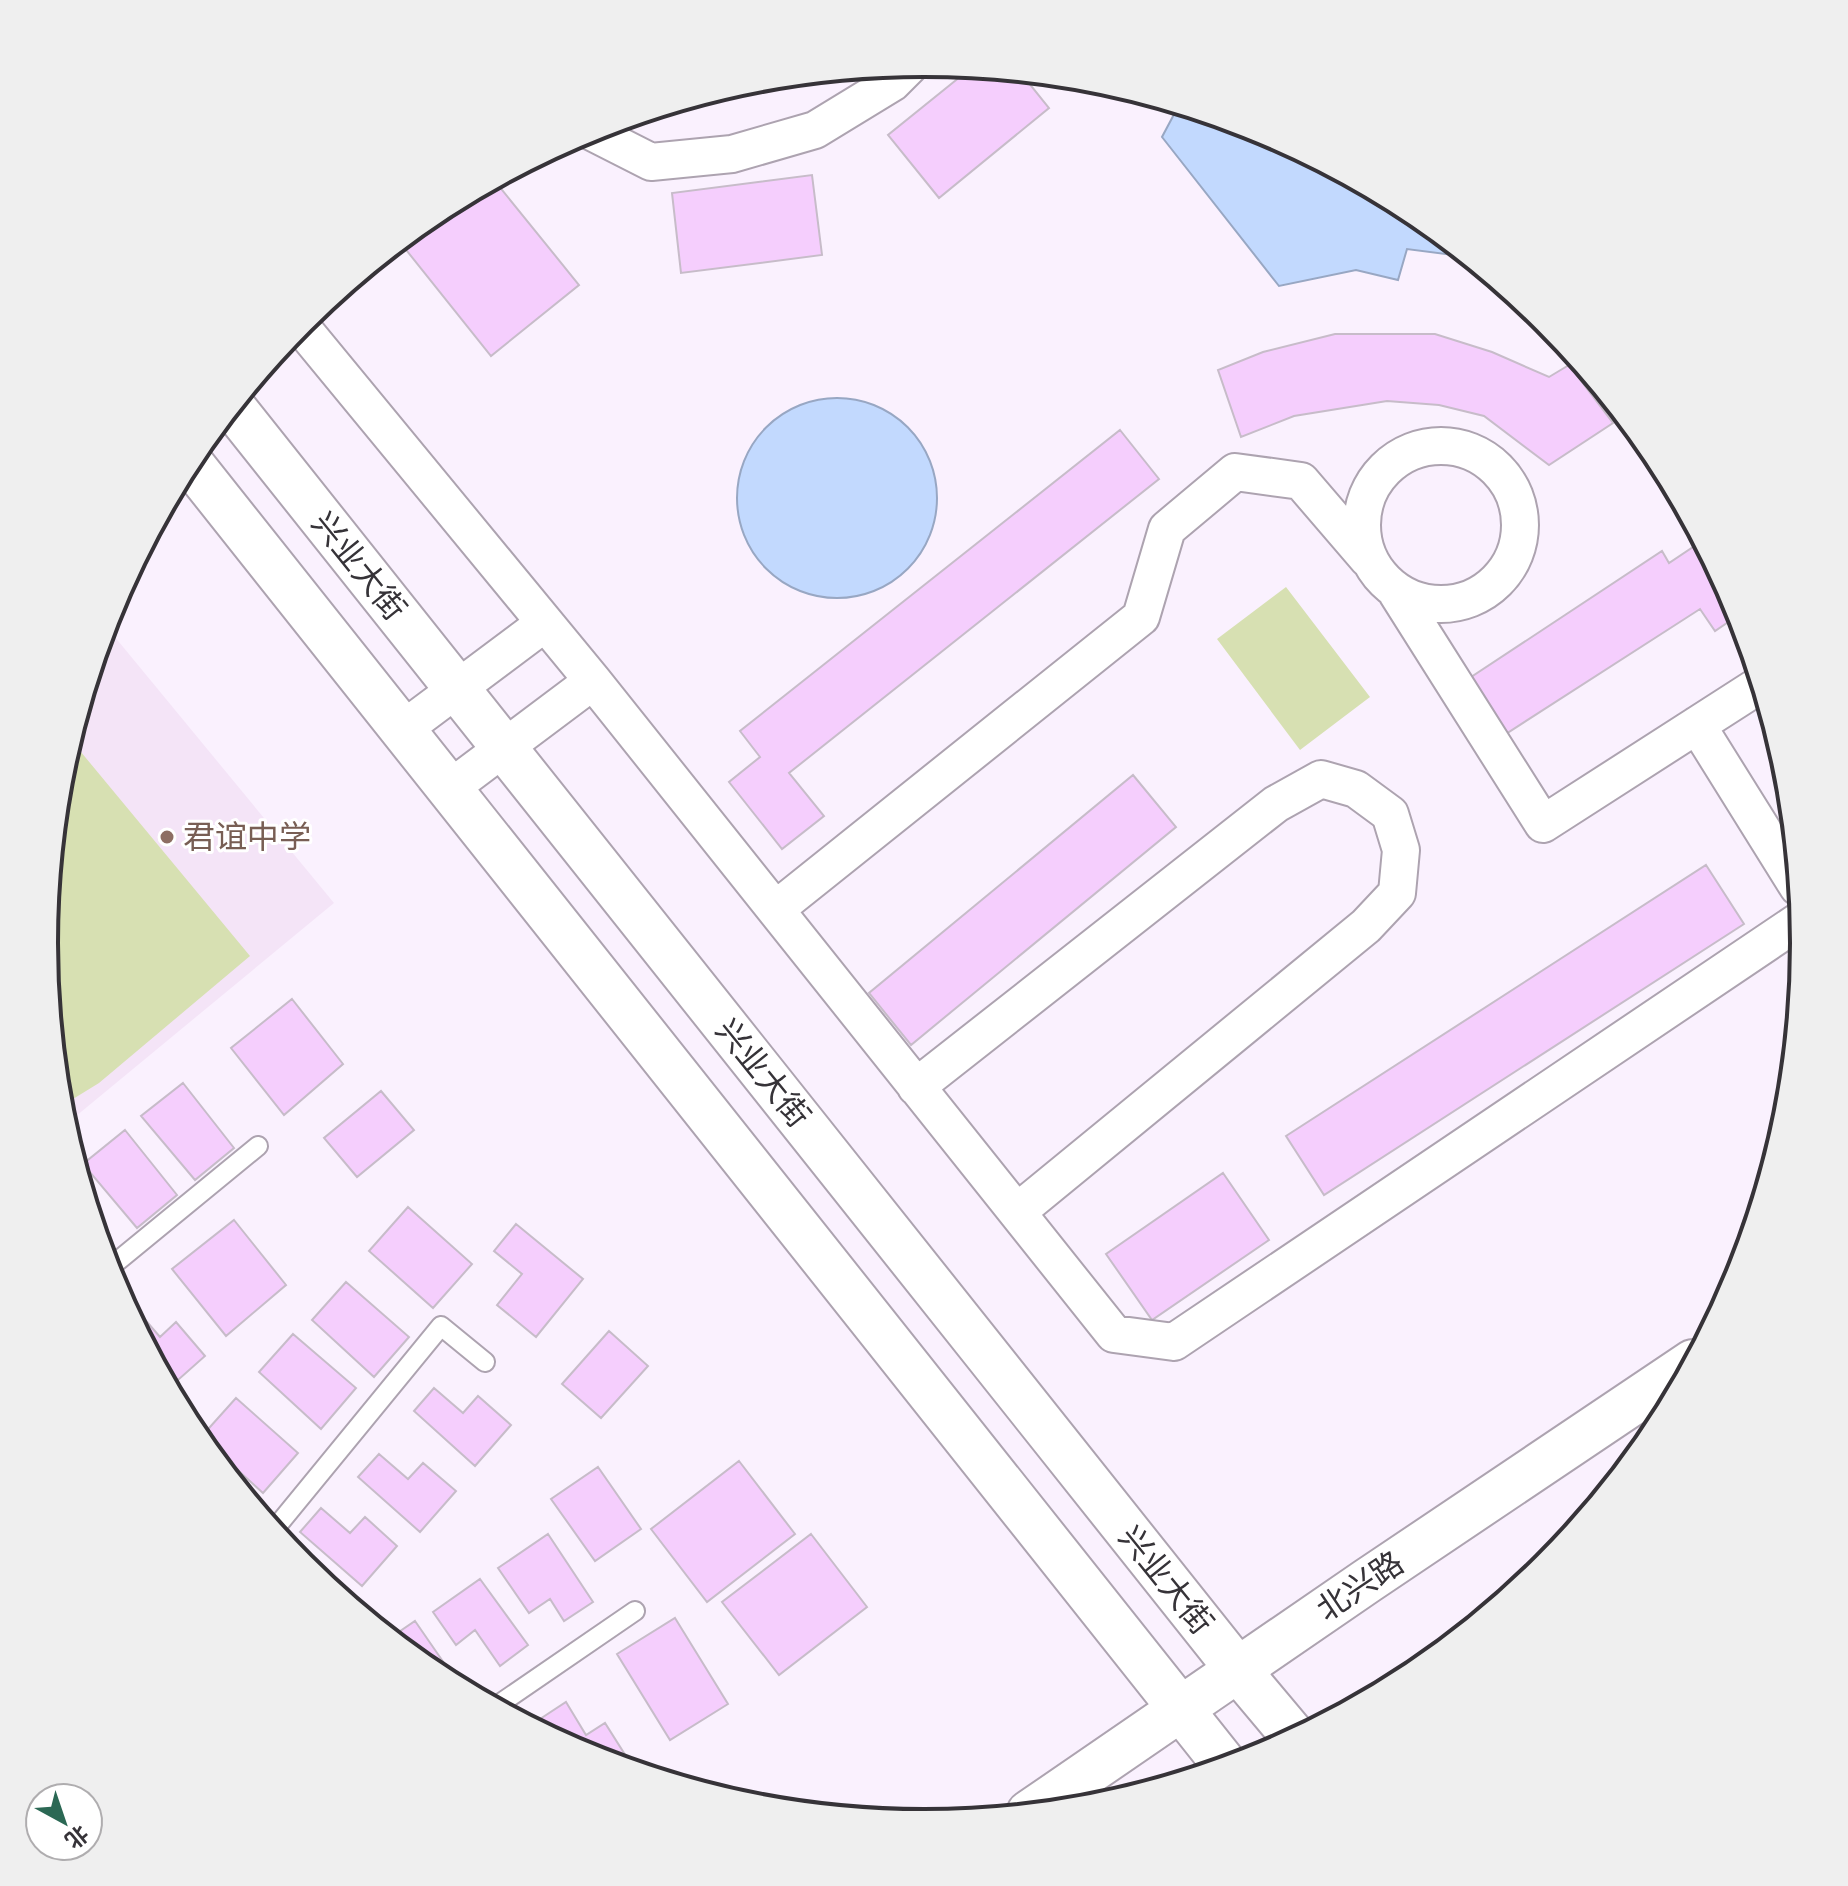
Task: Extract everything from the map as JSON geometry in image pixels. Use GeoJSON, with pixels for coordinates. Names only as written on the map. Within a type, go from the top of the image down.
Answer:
{"type":"FeatureCollection","features":[{"type":"Feature","properties":{"kind":"main road","name":"兴业大街"},"geometry":{"type":"LineString","coordinates":[[238,414],[1287,1729]]}},
{"type":"Feature","properties":{"kind":"main road","name":"兴业大街"},"geometry":{"type":"LineString","coordinates":[[198,472],[1218,1757]]}},
{"type":"Feature","properties":{"kind":"main road","name":"北兴路"},"geometry":{"type":"LineString","coordinates":[[1048,1800],[1675,1374]]}},
{"type":"Feature","properties":{"kind":"street"},"geometry":{"type":"LineString","coordinates":[[605,139],[651,162],[732,154],[815,130],[897,78]]}},
{"type":"Feature","properties":{"kind":"street"},"geometry":{"type":"LineString","coordinates":[[308,335],[593,681],[1114,1334],[1174,1342],[1789,927]]}},
{"type":"Feature","properties":{"kind":"street"},"geometry":{"type":"LineString","coordinates":[[1368,559],[1361,534],[1363,507],[1373,482],[1391,462],[1415,449],[1441,445],[1468,449],[1491,462],[1509,483],[1519,507],[1520,534],[1512,560],[1497,582],[1475,597],[1449,605],[1422,603],[1397,593]]}},
{"type":"Feature","properties":{"kind":"street"},"geometry":{"type":"LineString","coordinates":[[776,909],[1141,617],[1167,529],[1235,472],[1301,481],[1368,559],[1380,578],[1397,593],[1543,824],[1751,690]]}},
{"type":"Feature","properties":{"kind":"street"},"geometry":{"type":"LineString","coordinates":[[402,730],[545,623]]}},
{"type":"Feature","properties":{"kind":"street"},"geometry":{"type":"LineString","coordinates":[[449,789],[593,681]]}},
{"type":"Feature","properties":{"kind":"street"},"geometry":{"type":"LineString","coordinates":[[1697,725],[1786,868]]}},
{"type":"Feature","properties":{"kind":"street"},"geometry":{"type":"LineString","coordinates":[[916,1087],[1276,804],[1321,779],[1356,789],[1390,814],[1401,850],[1397,893],[1366,926],[1017,1212]]}},
{"type":"Feature","properties":{"kind":"lane"},"geometry":{"type":"LineString","coordinates":[[119,1260],[258,1146]]}},
{"type":"Feature","properties":{"kind":"lane"},"geometry":{"type":"LineString","coordinates":[[280,1522],[441,1326],[485,1362]]}},
{"type":"Feature","properties":{"kind":"lane"},"geometry":{"type":"LineString","coordinates":[[505,1700],[635,1611]]}},
{"type":"Feature","properties":{"kind":"shaded area","name":"君谊中学"},"geometry":{"type":"Polygon","coordinates":[[[115,637],[334,903],[76,1116],[65,1056],[60,1000],[60,886],[65,830],[75,774],[88,719],[115,637]]]}},
{"type":"Feature","properties":{"kind":"green space"},"geometry":{"type":"Polygon","coordinates":[[[1286,587],[1370,697],[1300,750],[1217,639],[1286,587]]]}},
{"type":"Feature","properties":{"kind":"green space"},"geometry":{"type":"Polygon","coordinates":[[[80,751],[250,956],[99,1083],[73,1099],[60,1000],[60,886],[65,830],[80,751]]]}},
{"type":"Feature","properties":{"kind":"water"},"geometry":{"type":"Polygon","coordinates":[[[1174,115],[1255,143],[1357,193],[1449,254],[1407,249],[1398,280],[1356,270],[1279,286],[1162,137],[1174,115]]]}},
{"type":"Feature","properties":{"kind":"water"},"geometry":{"type":"Polygon","coordinates":[[[837,398],[875,405],[908,427],[930,460],[937,498],[930,536],[908,569],[875,591],[837,598],[799,591],[766,569],[744,536],[737,498],[744,460],[766,427],[799,405],[837,398]]]}},
{"type":"Feature","properties":{"kind":"building"},"geometry":{"type":"Polygon","coordinates":[[[958,78],[1029,83],[1049,108],[939,198],[888,135],[958,78]]]}},
{"type":"Feature","properties":{"kind":"building"},"geometry":{"type":"Polygon","coordinates":[[[812,175],[822,255],[681,273],[672,193],[812,175]]]}},
{"type":"Feature","properties":{"kind":"building"},"geometry":{"type":"Polygon","coordinates":[[[500,188],[579,285],[491,356],[406,250],[500,188]]]}},
{"type":"Feature","properties":{"kind":"building"},"geometry":{"type":"Polygon","coordinates":[[[1335,334],[1435,334],[1492,352],[1549,377],[1569,365],[1613,423],[1549,465],[1484,416],[1439,405],[1387,401],[1294,416],[1241,437],[1218,370],[1263,352],[1335,334]]]}},
{"type":"Feature","properties":{"kind":"building"},"geometry":{"type":"Polygon","coordinates":[[[1120,430],[1159,479],[789,773],[824,816],[782,849],[729,782],[760,757],[740,731],[1120,430]]]}},
{"type":"Feature","properties":{"kind":"building"},"geometry":{"type":"Polygon","coordinates":[[[1694,547],[1728,622],[1715,631],[1700,609],[1498,739],[1462,683],[1662,551],[1669,563],[1694,547]]]}},
{"type":"Feature","properties":{"kind":"building"},"geometry":{"type":"Polygon","coordinates":[[[1133,775],[1176,827],[911,1045],[869,993],[1133,775]]]}},
{"type":"Feature","properties":{"kind":"building"},"geometry":{"type":"Polygon","coordinates":[[[1706,865],[1744,924],[1324,1195],[1286,1136],[1706,865]]]}},
{"type":"Feature","properties":{"kind":"building"},"geometry":{"type":"Polygon","coordinates":[[[292,999],[343,1064],[284,1115],[231,1048],[292,999]]]}},
{"type":"Feature","properties":{"kind":"building"},"geometry":{"type":"Polygon","coordinates":[[[183,1083],[234,1148],[195,1180],[141,1116],[183,1083]]]}},
{"type":"Feature","properties":{"kind":"building"},"geometry":{"type":"Polygon","coordinates":[[[381,1091],[414,1130],[357,1177],[324,1138],[381,1091]]]}},
{"type":"Feature","properties":{"kind":"building"},"geometry":{"type":"Polygon","coordinates":[[[125,1130],[177,1195],[137,1228],[89,1172],[87,1161],[125,1130]]]}},
{"type":"Feature","properties":{"kind":"building"},"geometry":{"type":"Polygon","coordinates":[[[1223,1173],[1269,1240],[1152,1320],[1106,1254],[1223,1173]]]}},
{"type":"Feature","properties":{"kind":"building"},"geometry":{"type":"Polygon","coordinates":[[[408,1207],[472,1264],[433,1308],[369,1251],[408,1207]]]}},
{"type":"Feature","properties":{"kind":"building"},"geometry":{"type":"Polygon","coordinates":[[[234,1220],[286,1285],[226,1336],[172,1269],[234,1220]]]}},
{"type":"Feature","properties":{"kind":"building"},"geometry":{"type":"Polygon","coordinates":[[[516,1224],[583,1279],[536,1337],[497,1305],[522,1274],[494,1251],[516,1224]]]}},
{"type":"Feature","properties":{"kind":"building"},"geometry":{"type":"Polygon","coordinates":[[[346,1282],[409,1337],[374,1377],[312,1320],[346,1282]]]}},
{"type":"Feature","properties":{"kind":"building"},"geometry":{"type":"Polygon","coordinates":[[[143,1318],[160,1337],[176,1322],[205,1356],[177,1381],[143,1318]]]}},
{"type":"Feature","properties":{"kind":"building"},"geometry":{"type":"Polygon","coordinates":[[[609,1331],[648,1366],[601,1418],[562,1384],[609,1331]]]}},
{"type":"Feature","properties":{"kind":"building"},"geometry":{"type":"Polygon","coordinates":[[[293,1334],[356,1388],[321,1429],[259,1372],[293,1334]]]}},
{"type":"Feature","properties":{"kind":"building"},"geometry":{"type":"Polygon","coordinates":[[[434,1388],[463,1413],[478,1396],[511,1425],[475,1466],[414,1411],[434,1388]]]}},
{"type":"Feature","properties":{"kind":"building"},"geometry":{"type":"Polygon","coordinates":[[[236,1398],[298,1453],[263,1493],[236,1469],[208,1429],[236,1398]]]}},
{"type":"Feature","properties":{"kind":"building"},"geometry":{"type":"Polygon","coordinates":[[[379,1454],[408,1479],[423,1463],[456,1491],[420,1532],[358,1477],[379,1454]]]}},
{"type":"Feature","properties":{"kind":"building"},"geometry":{"type":"Polygon","coordinates":[[[739,1461],[795,1534],[707,1602],[651,1529],[739,1461]]]}},
{"type":"Feature","properties":{"kind":"building"},"geometry":{"type":"Polygon","coordinates":[[[598,1467],[641,1529],[595,1561],[551,1499],[598,1467]]]}},
{"type":"Feature","properties":{"kind":"building"},"geometry":{"type":"Polygon","coordinates":[[[321,1508],[350,1533],[365,1517],[397,1546],[362,1586],[300,1532],[321,1508]]]}},
{"type":"Feature","properties":{"kind":"building"},"geometry":{"type":"Polygon","coordinates":[[[548,1534],[593,1602],[564,1621],[550,1599],[529,1613],[498,1568],[548,1534]]]}},
{"type":"Feature","properties":{"kind":"building"},"geometry":{"type":"Polygon","coordinates":[[[811,1534],[867,1607],[779,1675],[722,1602],[811,1534]]]}},
{"type":"Feature","properties":{"kind":"building"},"geometry":{"type":"Polygon","coordinates":[[[480,1579],[528,1645],[500,1666],[475,1630],[456,1645],[433,1612],[480,1579]]]}},
{"type":"Feature","properties":{"kind":"building"},"geometry":{"type":"Polygon","coordinates":[[[675,1618],[728,1704],[670,1740],[617,1654],[675,1618]]]}},
{"type":"Feature","properties":{"kind":"building"},"geometry":{"type":"Polygon","coordinates":[[[415,1621],[445,1664],[443,1663],[399,1632],[415,1621]]]}},
{"type":"Feature","properties":{"kind":"building"},"geometry":{"type":"Polygon","coordinates":[[[566,1702],[586,1735],[605,1723],[625,1755],[593,1743],[540,1719],[566,1702]]]}},
{"type":"Feature","properties":{"kind":"place","name":"君谊中学"},"geometry":{"type":"Point","coordinates":[167,837]}}]}
